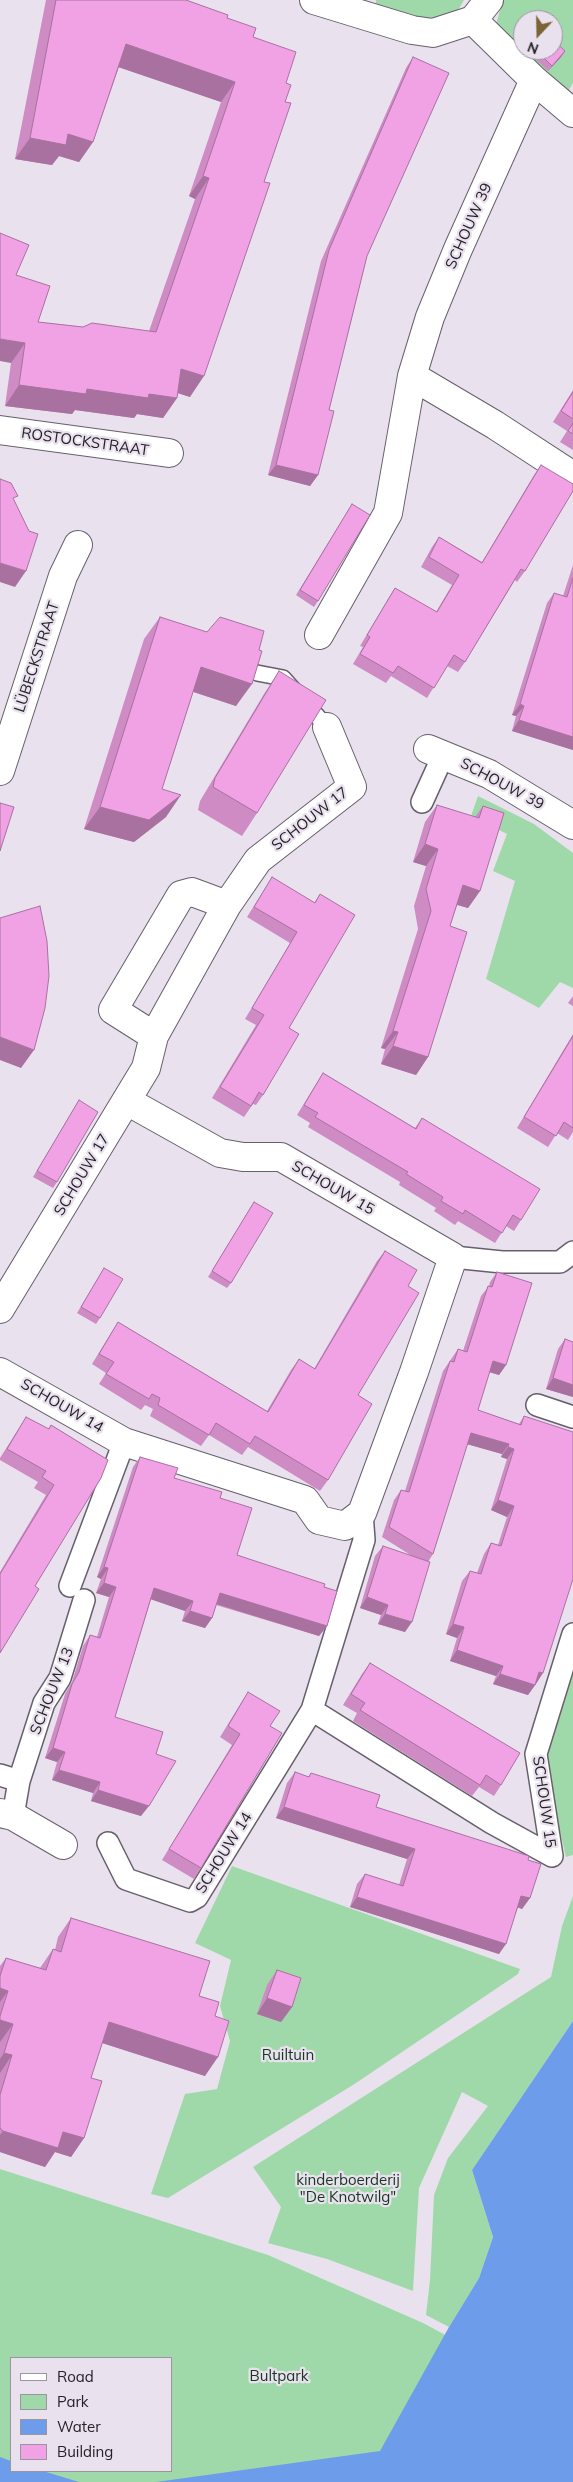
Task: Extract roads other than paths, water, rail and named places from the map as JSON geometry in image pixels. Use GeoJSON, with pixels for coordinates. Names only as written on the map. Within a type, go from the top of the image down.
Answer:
{"type":"FeatureCollection","features":[{"type":"Feature","properties":{"kind":"street"},"geometry":{"type":"LineString","coordinates":[[314,0],[412,30],[433,33],[481,10],[534,80],[573,113]]}},
{"type":"Feature","properties":{"kind":"street","name":"SCHOUW 39"},"geometry":{"type":"LineString","coordinates":[[319,635],[388,513],[412,376],[430,317],[458,248],[534,80]]}},
{"type":"Feature","properties":{"kind":"street"},"geometry":{"type":"LineString","coordinates":[[412,376],[573,476]]}},
{"type":"Feature","properties":{"kind":"street","name":"ROSTOCKSTRAAT"},"geometry":{"type":"LineString","coordinates":[[0,430],[169,453]]}},
{"type":"Feature","properties":{"kind":"street","name":"LÜBECKSTRAAT"},"geometry":{"type":"LineString","coordinates":[[0,770],[63,576],[78,545]]}},
{"type":"Feature","properties":{"kind":"street","name":"SCHOUW 17"},"geometry":{"type":"LineString","coordinates":[[0,1309],[146,1068],[154,1036],[227,904],[258,860],[352,787],[326,727]]}},
{"type":"Feature","properties":{"kind":"street"},"geometry":{"type":"LineString","coordinates":[[422,802],[433,759]]}},
{"type":"Feature","properties":{"kind":"street","name":"SCHOUW 39"},"geometry":{"type":"LineString","coordinates":[[433,759],[490,774],[573,825]]}},
{"type":"Feature","properties":{"kind":"street"},"geometry":{"type":"LineString","coordinates":[[154,1036],[113,1010],[181,895],[192,892],[227,904]]}},
{"type":"Feature","properties":{"kind":"street","name":"SCHOUW 15"},"geometry":{"type":"LineString","coordinates":[[127,1101],[220,1153],[243,1157],[281,1157],[453,1257],[502,1262],[560,1262],[573,1252]]}},
{"type":"Feature","properties":{"kind":"street","name":"SCHOUW 14"},"geometry":{"type":"LineString","coordinates":[[108,1843],[126,1879],[190,1901],[197,1897],[312,1710],[364,1540],[362,1513],[453,1257]]}},
{"type":"Feature","properties":{"kind":"street","name":"SCHOUW 14"},"geometry":{"type":"LineString","coordinates":[[0,1372],[124,1442],[305,1500],[318,1520],[345,1526],[362,1513]]}},
{"type":"Feature","properties":{"kind":"street"},"geometry":{"type":"LineString","coordinates":[[537,1405],[573,1416]]}},
{"type":"Feature","properties":{"kind":"street","name":"SCHOUW 13"},"geometry":{"type":"LineString","coordinates":[[6,1815],[10,1778],[44,1703],[60,1678],[77,1593],[124,1442]]}},
{"type":"Feature","properties":{"kind":"street","name":"SCHOUW 15"},"geometry":{"type":"LineString","coordinates":[[312,1710],[492,1823],[552,1856],[536,1754],[573,1634]]}},
{"type":"Feature","properties":{"kind":"street"},"geometry":{"type":"LineString","coordinates":[[6,1815],[63,1845]]}},
{"type":"Feature","properties":{"kind":"lane","name":"SCHOUW 17"},"geometry":{"type":"LineString","coordinates":[[257,673],[283,678],[326,727]]}},
{"type":"Feature","properties":{"kind":"water"},"geometry":{"type":"Polygon","coordinates":[[[573,2021],[573,2482],[156,2482],[380,2451],[449,2327],[479,2278],[493,2237],[472,2170],[573,2021]]]}},
{"type":"Feature","properties":{"kind":"water"},"geometry":{"type":"Polygon","coordinates":[[[0,2457],[10,2461],[10,2472],[46,2472],[79,2482],[0,2482],[0,2457]]]}},
{"type":"Feature","properties":{"kind":"park label","name":"Ruiltuin"},"geometry":{"type":"Point","coordinates":[288,2055]}},
{"type":"Feature","properties":{"kind":"park label","name":"kinderboerderij \"De Knotwilg\""},"geometry":{"type":"Point","coordinates":[348,2188]}},
{"type":"Feature","properties":{"kind":"park label","name":"Bultpark"},"geometry":{"type":"Point","coordinates":[279,2376]}}]}
